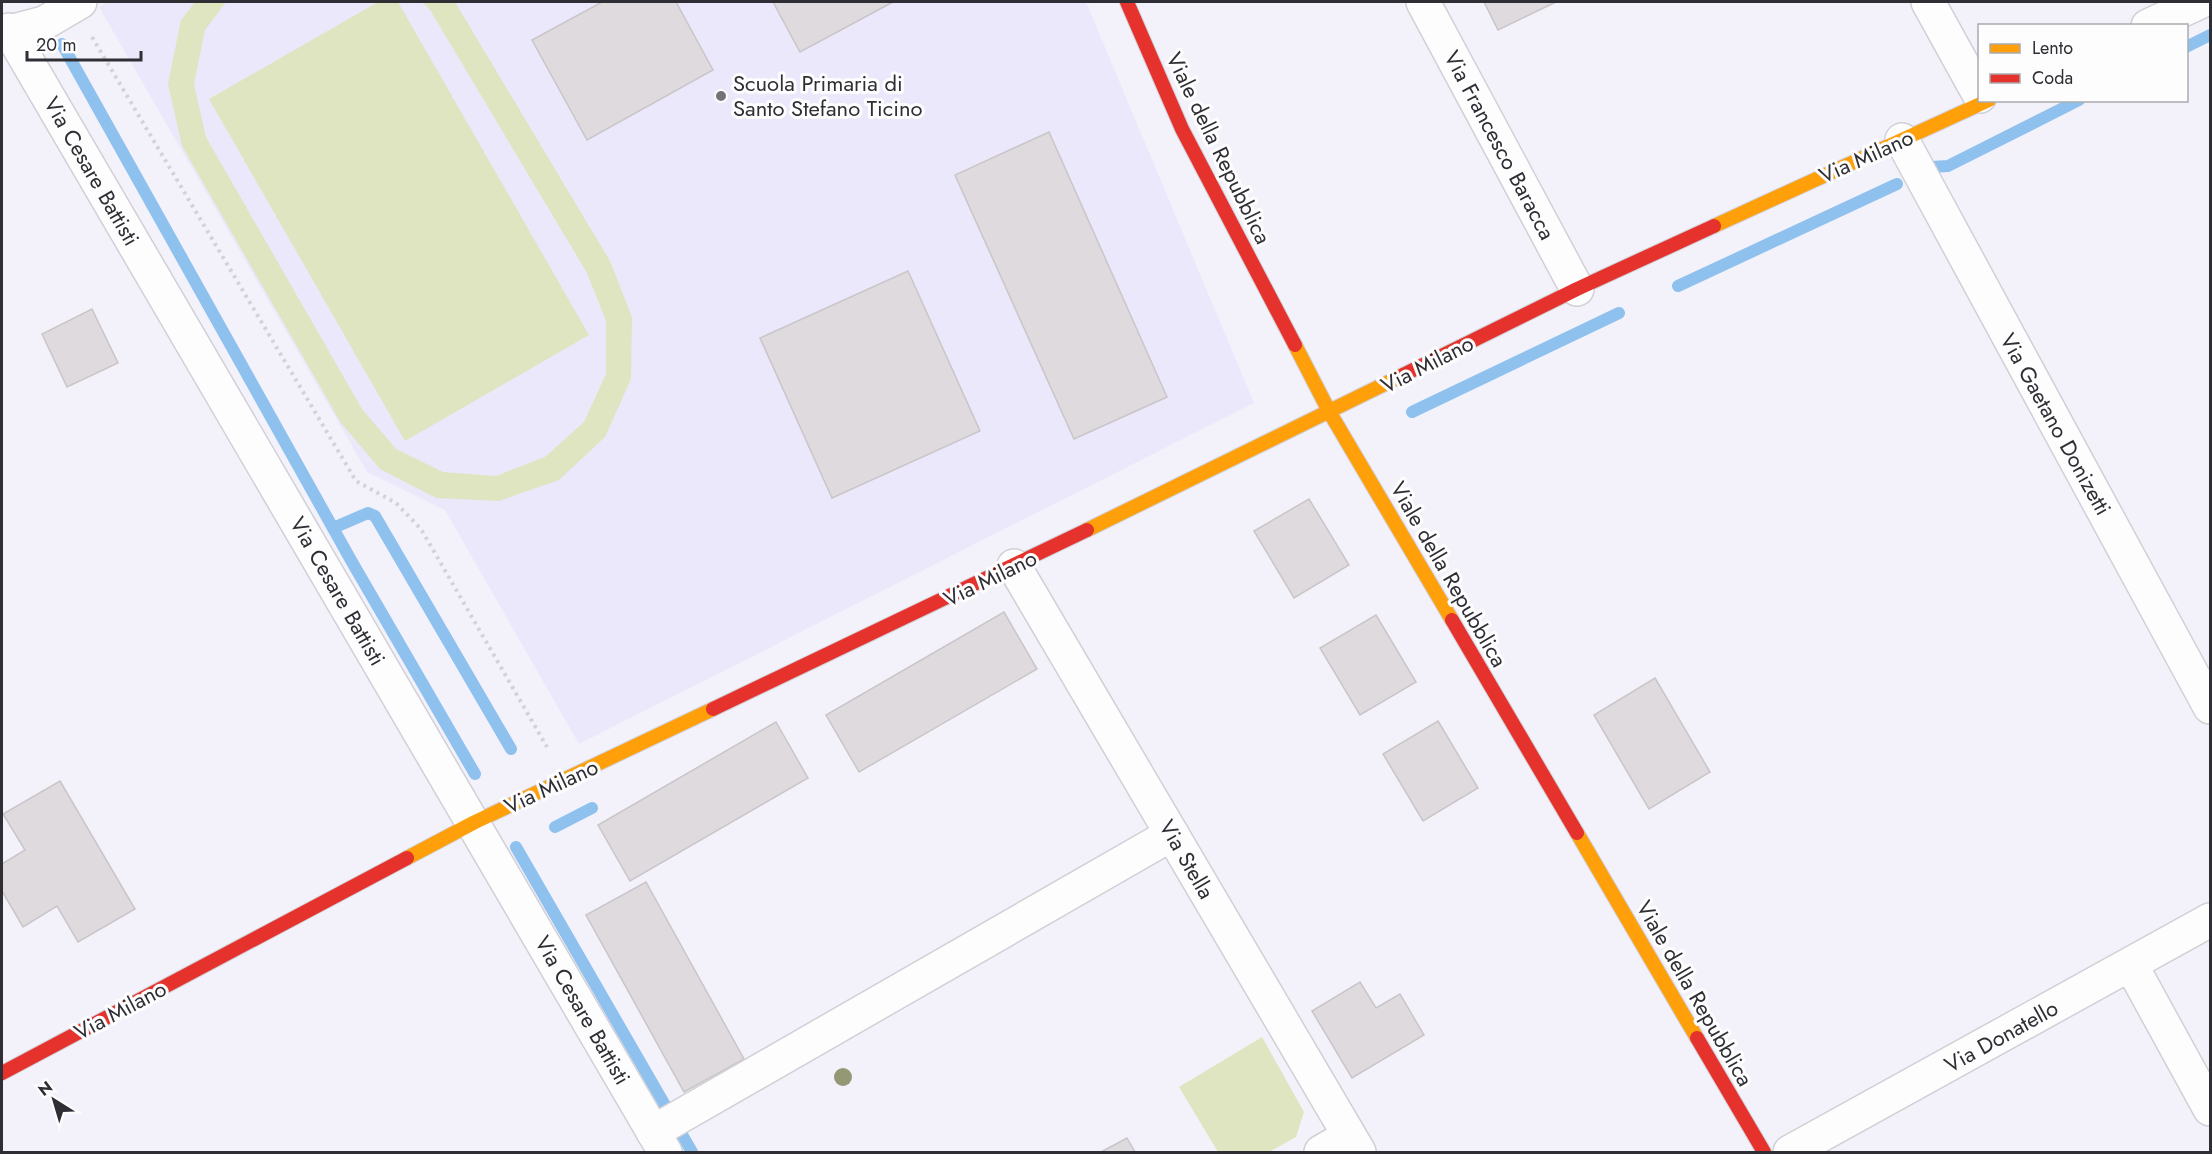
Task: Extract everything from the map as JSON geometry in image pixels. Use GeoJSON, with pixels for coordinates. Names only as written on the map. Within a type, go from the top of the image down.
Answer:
{"type":"FeatureCollection","features":[{"type":"Feature","properties":{"kind":"street","name":"Viale della Repubblica"},"geometry":{"type":"LineString","coordinates":[[1127,2],[1182,129],[1330,413],[1764,1152]]}},
{"type":"Feature","properties":{"kind":"street","name":"Via Francesco Baracca"},"geometry":{"type":"LineString","coordinates":[[1423,2],[1577,289]]}},
{"type":"Feature","properties":{"kind":"street"},"geometry":{"type":"LineString","coordinates":[[1928,2],[1978,91]]}},
{"type":"Feature","properties":{"kind":"street"},"geometry":{"type":"LineString","coordinates":[[2152,24],[2199,2]]}},
{"type":"Feature","properties":{"kind":"street"},"geometry":{"type":"LineString","coordinates":[[5,32],[44,23],[74,3]]}},
{"type":"Feature","properties":{"kind":"street","name":"Via Cesare Battisti"},"geometry":{"type":"LineString","coordinates":[[5,32],[475,822],[667,1131]]}},
{"type":"Feature","properties":{"kind":"street","name":"Via Milano"},"geometry":{"type":"LineString","coordinates":[[2,1073],[475,822],[1014,566],[1330,413],[1577,289],[1902,140],[1979,102]]}},
{"type":"Feature","properties":{"kind":"street","name":"Via Gaetano Donizetti"},"geometry":{"type":"LineString","coordinates":[[1902,140],[2211,707]]}},
{"type":"Feature","properties":{"kind":"street","name":"Via Stella"},"geometry":{"type":"LineString","coordinates":[[1014,566],[1354,1144]]}},
{"type":"Feature","properties":{"kind":"street"},"geometry":{"type":"LineString","coordinates":[[667,1131],[1172,834]]}},
{"type":"Feature","properties":{"kind":"street","name":"Via Donatello"},"geometry":{"type":"LineString","coordinates":[[1790,1152],[2211,920]]}},
{"type":"Feature","properties":{"kind":"street"},"geometry":{"type":"LineString","coordinates":[[2131,965],[2211,1109]]}},
{"type":"Feature","properties":{"kind":"street"},"geometry":{"type":"LineString","coordinates":[[1321,1152],[1354,1144]]}},
{"type":"Feature","properties":{"kind":"path"},"geometry":{"type":"LineString","coordinates":[[74,3],[356,481],[396,503],[421,529],[565,779]]}},
{"type":"Feature","properties":{"kind":"shaded area"},"geometry":{"type":"Polygon","coordinates":[[[108,2],[1086,2],[1254,403],[579,744],[445,510],[367,472],[99,7],[108,2]]]}},
{"type":"Feature","properties":{"kind":"green space"},"geometry":{"type":"Polygon","coordinates":[[[195,2],[226,2],[205,30],[194,84],[206,137],[362,409],[396,449],[443,472],[496,476],[545,457],[584,422],[606,374],[606,321],[587,273],[430,10],[422,2],[455,2],[610,261],[632,317],[631,379],[605,437],[559,480],[499,501],[436,498],[380,469],[341,423],[182,146],[168,84],[181,20],[195,2]]]}},
{"type":"Feature","properties":{"kind":"green space"},"geometry":{"type":"Polygon","coordinates":[[[378,2],[398,2],[589,335],[405,441],[209,99],[378,2]]]}},
{"type":"Feature","properties":{"kind":"green space"},"geometry":{"type":"Polygon","coordinates":[[[1262,1037],[1304,1112],[1296,1137],[1269,1152],[1218,1152],[1179,1087],[1262,1037]]]}},
{"type":"Feature","properties":{"kind":"building"},"geometry":{"type":"Polygon","coordinates":[[[602,2],[676,2],[713,70],[587,140],[532,40],[602,2]]]}},
{"type":"Feature","properties":{"kind":"building"},"geometry":{"type":"Polygon","coordinates":[[[773,2],[893,2],[800,52],[773,2]]]}},
{"type":"Feature","properties":{"kind":"building"},"geometry":{"type":"Polygon","coordinates":[[[1484,2],[1556,2],[1498,30],[1484,2]]]}},
{"type":"Feature","properties":{"kind":"building"},"geometry":{"type":"Polygon","coordinates":[[[1049,132],[1167,397],[1074,439],[955,175],[1049,132]]]}},
{"type":"Feature","properties":{"kind":"building"},"geometry":{"type":"Polygon","coordinates":[[[908,271],[980,431],[832,498],[760,338],[908,271]]]}},
{"type":"Feature","properties":{"kind":"building"},"geometry":{"type":"Polygon","coordinates":[[[92,309],[118,363],[67,387],[42,334],[92,309]]]}},
{"type":"Feature","properties":{"kind":"building"},"geometry":{"type":"Polygon","coordinates":[[[1309,499],[1349,565],[1294,598],[1254,531],[1309,499]]]}},
{"type":"Feature","properties":{"kind":"building"},"geometry":{"type":"Polygon","coordinates":[[[1004,612],[1037,669],[859,772],[826,715],[1004,612]]]}},
{"type":"Feature","properties":{"kind":"building"},"geometry":{"type":"Polygon","coordinates":[[[1376,615],[1416,682],[1360,715],[1320,648],[1376,615]]]}},
{"type":"Feature","properties":{"kind":"building"},"geometry":{"type":"Polygon","coordinates":[[[1655,678],[1710,772],[1649,809],[1594,715],[1655,678]]]}},
{"type":"Feature","properties":{"kind":"building"},"geometry":{"type":"Polygon","coordinates":[[[1438,721],[1478,788],[1423,821],[1383,754],[1438,721]]]}},
{"type":"Feature","properties":{"kind":"building"},"geometry":{"type":"Polygon","coordinates":[[[776,722],[808,778],[630,881],[598,825],[776,722]]]}},
{"type":"Feature","properties":{"kind":"building"},"geometry":{"type":"Polygon","coordinates":[[[60,781],[135,909],[78,942],[57,906],[23,927],[2,891],[2,864],[25,850],[3,814],[60,781]]]}},
{"type":"Feature","properties":{"kind":"building"},"geometry":{"type":"Polygon","coordinates":[[[646,882],[744,1059],[684,1092],[586,915],[646,882]]]}},
{"type":"Feature","properties":{"kind":"building"},"geometry":{"type":"Polygon","coordinates":[[[1360,982],[1376,1008],[1400,994],[1424,1035],[1352,1078],[1312,1011],[1360,982]]]}},
{"type":"Feature","properties":{"kind":"building"},"geometry":{"type":"Polygon","coordinates":[[[1127,1138],[1135,1152],[1101,1152],[1127,1138]]]}},
{"type":"Feature","properties":{"kind":"waterway"},"geometry":{"type":"LineString","coordinates":[[2188,46],[2210,35]]}},
{"type":"Feature","properties":{"kind":"waterway"},"geometry":{"type":"LineString","coordinates":[[62,44],[352,562],[475,774]]}},
{"type":"Feature","properties":{"kind":"waterway"},"geometry":{"type":"LineString","coordinates":[[1932,167],[1948,166],[2075,102]]}},
{"type":"Feature","properties":{"kind":"waterway"},"geometry":{"type":"LineString","coordinates":[[1678,286],[1897,184]]}},
{"type":"Feature","properties":{"kind":"waterway"},"geometry":{"type":"LineString","coordinates":[[1412,412],[1619,313]]}},
{"type":"Feature","properties":{"kind":"waterway"},"geometry":{"type":"LineString","coordinates":[[333,528],[368,513],[375,516],[511,749]]}},
{"type":"Feature","properties":{"kind":"waterway"},"geometry":{"type":"LineString","coordinates":[[555,827],[592,808]]}},
{"type":"Feature","properties":{"kind":"waterway"},"geometry":{"type":"LineString","coordinates":[[516,847],[692,1152]]}},
{"type":"Feature","properties":{"kind":"traffic: slow"},"geometry":{"type":"LineString","coordinates":[[1714,226],[1985,102]]}},
{"type":"Feature","properties":{"kind":"traffic: slow"},"geometry":{"type":"LineString","coordinates":[[1295,345],[1330,413],[1452,620]]}},
{"type":"Feature","properties":{"kind":"traffic: slow"},"geometry":{"type":"LineString","coordinates":[[1087,530],[1403,375]]}},
{"type":"Feature","properties":{"kind":"traffic: slow"},"geometry":{"type":"LineString","coordinates":[[407,858],[475,822],[713,709]]}},
{"type":"Feature","properties":{"kind":"traffic: slow"},"geometry":{"type":"LineString","coordinates":[[1577,833],[1697,1038]]}},
{"type":"Feature","properties":{"kind":"traffic: jam"},"geometry":{"type":"LineString","coordinates":[[1127,2],[1182,129],[1295,345]]}},
{"type":"Feature","properties":{"kind":"traffic: jam"},"geometry":{"type":"LineString","coordinates":[[1403,375],[1577,289],[1714,226]]}},
{"type":"Feature","properties":{"kind":"traffic: jam"},"geometry":{"type":"LineString","coordinates":[[713,709],[1087,530]]}},
{"type":"Feature","properties":{"kind":"traffic: jam"},"geometry":{"type":"LineString","coordinates":[[1452,620],[1577,833]]}},
{"type":"Feature","properties":{"kind":"traffic: jam"},"geometry":{"type":"LineString","coordinates":[[2,1073],[407,858]]}},
{"type":"Feature","properties":{"kind":"traffic: jam"},"geometry":{"type":"LineString","coordinates":[[1697,1038],[1764,1152]]}},
{"type":"Feature","properties":{"kind":"place","name":"Scuola Primaria di Santo Stefano Ticino"},"geometry":{"type":"Point","coordinates":[721,96]}}]}
